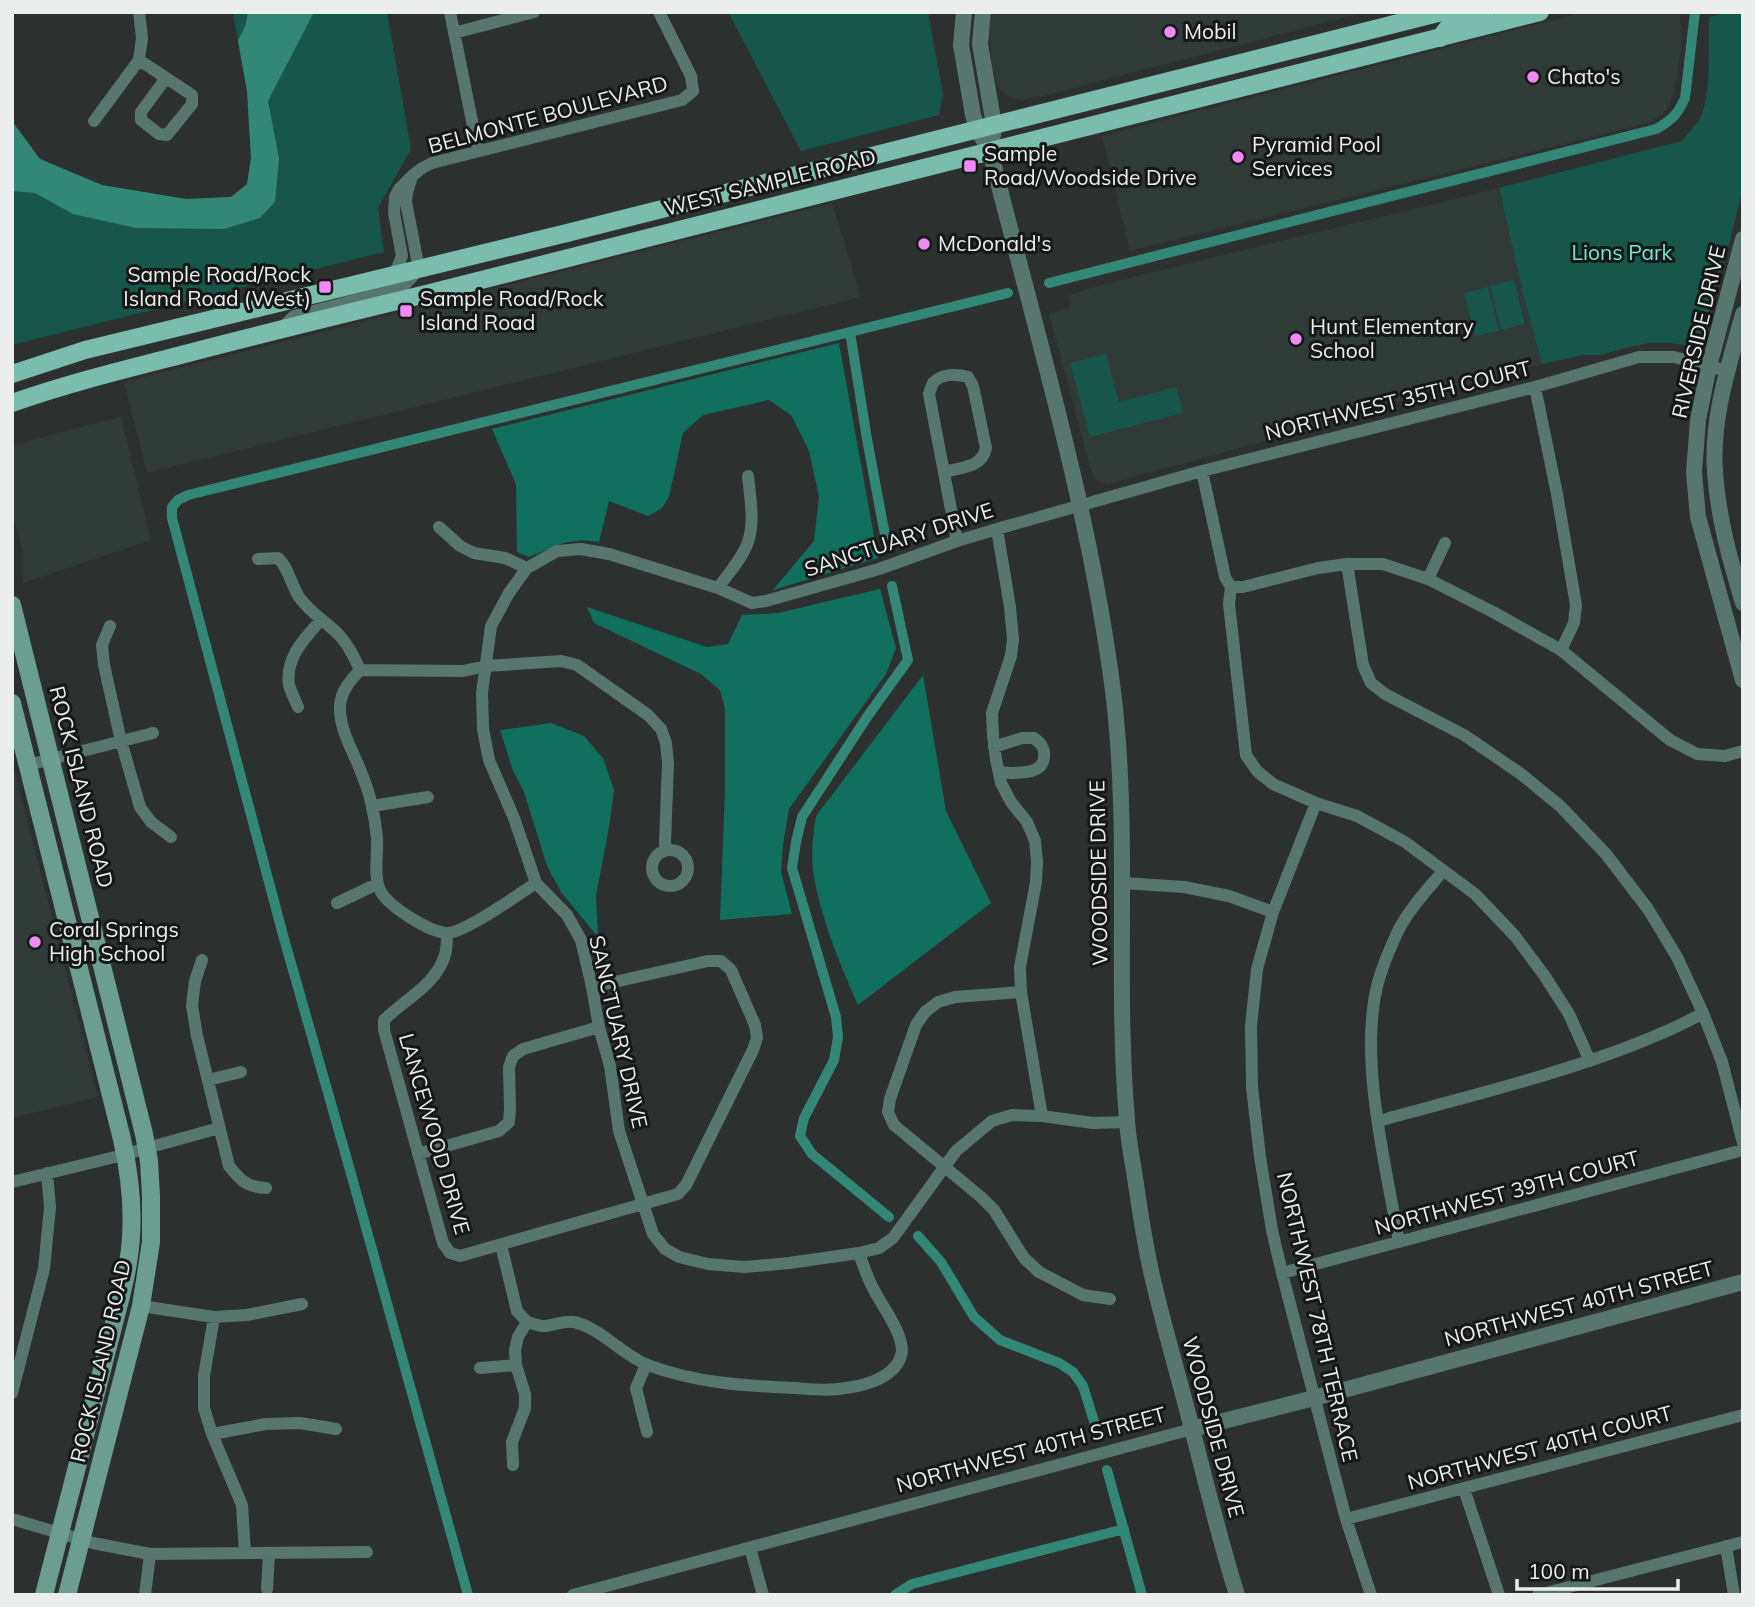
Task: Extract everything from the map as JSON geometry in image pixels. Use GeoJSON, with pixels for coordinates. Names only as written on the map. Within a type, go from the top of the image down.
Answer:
{"type":"FeatureCollection","features":[{"type":"Feature","properties":{"kind":"main road","name":"WEST SAMPLE ROAD"},"geometry":{"type":"LineString","coordinates":[[12,374],[85,350],[567,233],[1442,12]]}},
{"type":"Feature","properties":{"kind":"main road"},"geometry":{"type":"LineString","coordinates":[[1338,63],[1355,49],[1428,29],[1442,12]]}},
{"type":"Feature","properties":{"kind":"main road"},"geometry":{"type":"LineString","coordinates":[[1440,38],[1453,21],[1485,12]]}},
{"type":"Feature","properties":{"kind":"main road","name":"WEST SAMPLE ROAD"},"geometry":{"type":"LineString","coordinates":[[12,403],[114,372],[282,328],[1541,12]]}},
{"type":"Feature","properties":{"kind":"main road"},"geometry":{"type":"LineString","coordinates":[[727,218],[742,200],[786,188],[795,176]]}},
{"type":"Feature","properties":{"kind":"main road"},"geometry":{"type":"LineString","coordinates":[[426,294],[440,276],[543,251],[567,233]]}},
{"type":"Feature","properties":{"kind":"main road","name":"ROCK ISLAND ROAD"},"geometry":{"type":"LineString","coordinates":[[12,605],[147,1148],[151,1196],[151,1242],[141,1306],[67,1595]]}},
{"type":"Feature","properties":{"kind":"main road","name":"ROCK ISLAND ROAD"},"geometry":{"type":"LineString","coordinates":[[12,703],[125,1154],[131,1197],[128,1262],[44,1595]]}},
{"type":"Feature","properties":{"kind":"main road"},"geometry":{"type":"LineString","coordinates":[[48,847],[71,841]]}},
{"type":"Feature","properties":{"kind":"street"},"geometry":{"type":"LineString","coordinates":[[94,121],[139,60],[142,38],[139,12]]}},
{"type":"Feature","properties":{"kind":"street"},"geometry":{"type":"LineString","coordinates":[[450,12],[478,151]]}},
{"type":"Feature","properties":{"kind":"street"},"geometry":{"type":"LineString","coordinates":[[454,33],[534,12]]}},
{"type":"Feature","properties":{"kind":"street","name":"BELMONTE BOULEVARD"},"geometry":{"type":"LineString","coordinates":[[394,275],[402,256],[394,213],[395,197],[412,176],[432,163],[682,100],[693,91],[691,76],[659,12]]}},
{"type":"Feature","properties":{"kind":"street"},"geometry":{"type":"LineString","coordinates":[[964,12],[961,45],[986,127]]}},
{"type":"Feature","properties":{"kind":"street"},"geometry":{"type":"LineString","coordinates":[[983,12],[980,44],[986,127]]}},
{"type":"Feature","properties":{"kind":"street"},"geometry":{"type":"LineString","coordinates":[[139,60],[192,95],[192,104],[167,135],[159,134],[141,120],[141,112],[166,78]]}},
{"type":"Feature","properties":{"kind":"street","name":"WOODSIDE DRIVE"},"geometry":{"type":"LineString","coordinates":[[986,127],[1080,506],[1099,604],[1114,701],[1121,799],[1122,1031],[1127,1122],[1153,1280],[1237,1595]]}},
{"type":"Feature","properties":{"kind":"street","name":"BELMONTE BOULEVARD"},"geometry":{"type":"LineString","coordinates":[[412,176],[406,202],[419,269]]}},
{"type":"Feature","properties":{"kind":"street","name":"RIVERSIDE DRIVE"},"geometry":{"type":"LineString","coordinates":[[1743,239],[1709,366],[1698,420],[1694,472],[1698,517],[1743,680]]}},
{"type":"Feature","properties":{"kind":"street"},"geometry":{"type":"LineString","coordinates":[[282,328],[294,316],[402,288],[419,269]]}},
{"type":"Feature","properties":{"kind":"street","name":"RIVERSIDE DRIVE"},"geometry":{"type":"LineString","coordinates":[[1743,314],[1727,371],[1717,422],[1714,470],[1719,513],[1743,603]]}},
{"type":"Feature","properties":{"kind":"street","name":"NORTHWEST 35TH COURT"},"geometry":{"type":"LineString","coordinates":[[1080,506],[1202,471],[1535,387],[1639,357],[1674,357],[1727,371]]}},
{"type":"Feature","properties":{"kind":"street"},"geometry":{"type":"LineString","coordinates":[[944,472],[976,464],[984,457],[986,448],[973,386],[968,377],[958,374],[940,378],[932,383],[929,394],[957,541]]}},
{"type":"Feature","properties":{"kind":"street"},"geometry":{"type":"LineString","coordinates":[[1535,387],[1576,605],[1574,623],[1561,650]]}},
{"type":"Feature","properties":{"kind":"street"},"geometry":{"type":"LineString","coordinates":[[1202,471],[1225,577],[1231,587],[1229,604],[1246,755],[1257,771],[1273,784],[1316,803],[1357,816],[1405,842],[1475,894],[1515,936],[1544,975],[1569,1014],[1590,1061]]}},
{"type":"Feature","properties":{"kind":"street"},"geometry":{"type":"LineString","coordinates":[[718,588],[748,544],[751,528],[748,476]]}},
{"type":"Feature","properties":{"kind":"street","name":"SANCTUARY DRIVE"},"geometry":{"type":"LineString","coordinates":[[1080,506],[957,541],[879,569],[752,603],[718,588],[609,554],[581,549],[558,551],[527,568],[509,593],[491,626],[482,692],[483,729],[489,760],[514,818],[536,883],[567,915],[581,940],[610,1066],[619,1131],[653,1234],[665,1249],[679,1257],[708,1264],[744,1267],[859,1254],[878,1248],[893,1238],[956,1151],[992,1121],[1012,1115],[1093,1123],[1127,1122]]}},
{"type":"Feature","properties":{"kind":"street"},"geometry":{"type":"LineString","coordinates":[[439,527],[460,546],[474,553],[505,558],[527,568]]}},
{"type":"Feature","properties":{"kind":"street"},"geometry":{"type":"LineString","coordinates":[[997,529],[1013,639],[1011,656],[992,713],[1001,783],[1011,802],[1027,822],[1035,841],[1036,882],[1020,967],[1021,992],[1042,1116]]}},
{"type":"Feature","properties":{"kind":"street"},"geometry":{"type":"LineString","coordinates":[[1428,579],[1445,544]]}},
{"type":"Feature","properties":{"kind":"street"},"geometry":{"type":"LineString","coordinates":[[258,559],[278,558],[284,563],[304,605],[339,635],[351,650],[360,670]]}},
{"type":"Feature","properties":{"kind":"street"},"geometry":{"type":"LineString","coordinates":[[1231,587],[1243,587],[1318,568],[1347,564],[1383,565],[1428,579],[1561,650],[1670,740],[1697,754],[1725,756],[1743,751]]}},
{"type":"Feature","properties":{"kind":"street"},"geometry":{"type":"LineString","coordinates":[[1347,564],[1363,665],[1371,683],[1385,694],[1464,735],[1521,774],[1560,806],[1606,854],[1648,908],[1677,957],[1703,1013],[1722,1062],[1743,1143]]}},
{"type":"Feature","properties":{"kind":"street"},"geometry":{"type":"LineString","coordinates":[[298,707],[289,686],[290,667],[297,648],[321,620]]}},
{"type":"Feature","properties":{"kind":"street"},"geometry":{"type":"LineString","coordinates":[[110,626],[102,645],[104,666],[140,807],[151,822],[171,837]]}},
{"type":"Feature","properties":{"kind":"street"},"geometry":{"type":"LineString","coordinates":[[536,883],[465,928],[447,933],[421,924],[400,911],[383,895],[377,884],[377,838],[372,806],[342,726],[340,706],[345,687],[360,670],[463,671],[486,666],[561,661],[577,664],[648,715],[661,729],[666,743],[668,777],[666,850]]}},
{"type":"Feature","properties":{"kind":"street"},"geometry":{"type":"LineString","coordinates":[[28,765],[153,733]]}},
{"type":"Feature","properties":{"kind":"street"},"geometry":{"type":"LineString","coordinates":[[995,747],[1034,737],[1041,743],[1044,751],[1045,762],[1039,769],[999,773]]}},
{"type":"Feature","properties":{"kind":"street"},"geometry":{"type":"LineString","coordinates":[[372,806],[428,797]]}},
{"type":"Feature","properties":{"kind":"street","name":"NORTHWEST 78TH TERRACE"},"geometry":{"type":"LineString","coordinates":[[1316,803],[1273,912],[1257,969],[1251,1026],[1252,1087],[1260,1157],[1282,1273],[1346,1519],[1371,1595]]}},
{"type":"Feature","properties":{"kind":"street"},"geometry":{"type":"LineString","coordinates":[[1399,1242],[1378,1121],[1373,1077],[1372,1027],[1377,987],[1400,928],[1443,871]]}},
{"type":"Feature","properties":{"kind":"street"},"geometry":{"type":"LineString","coordinates":[[1123,883],[1184,887],[1229,896],[1273,912]]}},
{"type":"Feature","properties":{"kind":"street"},"geometry":{"type":"LineString","coordinates":[[337,903],[377,884]]}},
{"type":"Feature","properties":{"kind":"street","name":"LANCEWOOD DRIVE"},"geometry":{"type":"LineString","coordinates":[[447,933],[446,953],[440,968],[384,1020],[384,1030],[443,1243],[450,1253],[460,1256],[501,1245],[678,1194],[687,1185],[757,1038],[755,1025],[731,970],[721,961],[708,961],[593,987]]}},
{"type":"Feature","properties":{"kind":"street"},"geometry":{"type":"LineString","coordinates":[[202,960],[195,981],[192,1004],[197,1036],[229,1166],[240,1180],[253,1187],[266,1188]]}},
{"type":"Feature","properties":{"kind":"street"},"geometry":{"type":"LineString","coordinates":[[1021,992],[954,997],[938,1002],[925,1012],[916,1025],[888,1112],[894,1125],[994,1210],[1024,1258],[1039,1272],[1083,1295],[1110,1299]]}},
{"type":"Feature","properties":{"kind":"street"},"geometry":{"type":"LineString","coordinates":[[1378,1121],[1590,1061],[1678,1028],[1703,1013]]}},
{"type":"Feature","properties":{"kind":"street"},"geometry":{"type":"LineString","coordinates":[[418,1154],[499,1131],[509,1122],[509,1067],[513,1056],[523,1049],[600,1027]]}},
{"type":"Feature","properties":{"kind":"street"},"geometry":{"type":"LineString","coordinates":[[208,1080],[241,1072]]}},
{"type":"Feature","properties":{"kind":"street"},"geometry":{"type":"LineString","coordinates":[[12,1182],[219,1128]]}},
{"type":"Feature","properties":{"kind":"street","name":"NORTHWEST 39TH COURT"},"geometry":{"type":"LineString","coordinates":[[1282,1273],[1743,1150]]}},
{"type":"Feature","properties":{"kind":"street"},"geometry":{"type":"LineString","coordinates":[[12,1393],[44,1269],[50,1207],[47,1173]]}},
{"type":"Feature","properties":{"kind":"street"},"geometry":{"type":"LineString","coordinates":[[501,1245],[517,1311],[527,1322],[542,1326],[572,1322],[589,1328],[626,1354],[677,1375],[719,1383],[836,1390],[884,1377],[895,1368],[902,1354],[901,1340],[872,1286],[859,1254]]}},
{"type":"Feature","properties":{"kind":"street","name":"NORTHWEST 40TH STREET"},"geometry":{"type":"LineString","coordinates":[[573,1595],[1743,1282]]}},
{"type":"Feature","properties":{"kind":"street"},"geometry":{"type":"LineString","coordinates":[[141,1306],[214,1317],[247,1315],[302,1304]]}},
{"type":"Feature","properties":{"kind":"street"},"geometry":{"type":"LineString","coordinates":[[214,1317],[204,1377],[204,1408],[242,1505],[245,1553]]}},
{"type":"Feature","properties":{"kind":"street"},"geometry":{"type":"LineString","coordinates":[[513,1465],[512,1442],[525,1408],[525,1394],[514,1350],[527,1322]]}},
{"type":"Feature","properties":{"kind":"street"},"geometry":{"type":"LineString","coordinates":[[646,1364],[636,1388],[647,1432]]}},
{"type":"Feature","properties":{"kind":"street"},"geometry":{"type":"LineString","coordinates":[[480,1368],[516,1365]]}},
{"type":"Feature","properties":{"kind":"street","name":"NORTHWEST 40TH COURT"},"geometry":{"type":"LineString","coordinates":[[1346,1519],[1743,1415]]}},
{"type":"Feature","properties":{"kind":"street"},"geometry":{"type":"LineString","coordinates":[[212,1434],[266,1424],[300,1423],[335,1429]]}},
{"type":"Feature","properties":{"kind":"street"},"geometry":{"type":"LineString","coordinates":[[1464,1489],[1499,1595]]}},
{"type":"Feature","properties":{"kind":"street"},"geometry":{"type":"LineString","coordinates":[[12,1519],[80,1539],[150,1554],[367,1552]]}},
{"type":"Feature","properties":{"kind":"street"},"geometry":{"type":"LineString","coordinates":[[1538,1595],[1743,1542]]}},
{"type":"Feature","properties":{"kind":"street"},"geometry":{"type":"LineString","coordinates":[[1726,1546],[1734,1595]]}},
{"type":"Feature","properties":{"kind":"street"},"geometry":{"type":"LineString","coordinates":[[750,1548],[763,1595]]}},
{"type":"Feature","properties":{"kind":"street"},"geometry":{"type":"LineString","coordinates":[[145,1595],[150,1554]]}},
{"type":"Feature","properties":{"kind":"street"},"geometry":{"type":"LineString","coordinates":[[267,1589],[268,1554]]}},
{"type":"Feature","properties":{"kind":"shaded area"},"geometry":{"type":"Polygon","coordinates":[[[248,12],[314,12],[268,101],[279,158],[275,202],[260,218],[224,229],[136,228],[73,214],[35,193],[12,191],[12,121],[40,159],[102,185],[186,199],[231,197],[247,184],[251,158],[247,91],[238,41],[248,12]]]}},
{"type":"Feature","properties":{"kind":"shaded area"},"geometry":{"type":"Polygon","coordinates":[[[992,12],[1366,12],[1021,100],[1007,96],[998,87],[992,64],[989,32],[992,12]]]}},
{"type":"Feature","properties":{"kind":"shaded area"},"geometry":{"type":"Polygon","coordinates":[[[1584,12],[1679,12],[1681,50],[1677,79],[1670,104],[1663,114],[1648,123],[1130,251],[1102,136],[1584,12]]]}},
{"type":"Feature","properties":{"kind":"shaded area","name":"Hunt Elementary School"},"geometry":{"type":"Polygon","coordinates":[[[1499,188],[1542,364],[1360,411],[1334,419],[1331,426],[1107,484],[1093,478],[1049,314],[1070,308],[1068,295],[1499,188]]]}},
{"type":"Feature","properties":{"kind":"shaded area"},"geometry":{"type":"Polygon","coordinates":[[[832,203],[861,297],[147,473],[124,382],[832,203]]]}},
{"type":"Feature","properties":{"kind":"shaded area"},"geometry":{"type":"Polygon","coordinates":[[[839,343],[878,558],[773,590],[814,541],[819,497],[809,451],[791,415],[769,400],[703,415],[683,433],[669,497],[662,508],[648,516],[609,501],[599,542],[581,540],[563,543],[529,557],[517,552],[516,484],[492,429],[839,343]]]}},
{"type":"Feature","properties":{"kind":"shaded area"},"geometry":{"type":"Polygon","coordinates":[[[121,417],[151,540],[23,583],[23,552],[12,511],[12,445],[121,417]]]}},
{"type":"Feature","properties":{"kind":"shaded area"},"geometry":{"type":"Polygon","coordinates":[[[880,589],[896,648],[886,674],[789,809],[781,871],[792,914],[720,920],[725,709],[720,690],[701,674],[594,623],[587,607],[707,647],[728,644],[742,615],[778,613],[880,589]]]}},
{"type":"Feature","properties":{"kind":"shaded area"},"geometry":{"type":"Polygon","coordinates":[[[923,675],[946,811],[991,903],[858,1005],[831,939],[816,888],[812,857],[816,816],[923,675]]]}},
{"type":"Feature","properties":{"kind":"shaded area"},"geometry":{"type":"Polygon","coordinates":[[[551,723],[584,736],[603,758],[614,790],[596,896],[598,937],[561,892],[547,866],[524,792],[513,771],[500,730],[551,723]]]}},
{"type":"Feature","properties":{"kind":"shaded area","name":"Coral Springs High School"},"geometry":{"type":"Polygon","coordinates":[[[12,760],[98,1097],[12,1118],[12,760]]]}},
{"type":"Feature","properties":{"kind":"green space"},"geometry":{"type":"Polygon","coordinates":[[[233,12],[387,12],[411,149],[378,208],[384,252],[12,345],[12,121],[40,159],[102,185],[186,199],[231,197],[247,184],[251,158],[247,91],[233,12]]]}},
{"type":"Feature","properties":{"kind":"green space"},"geometry":{"type":"Polygon","coordinates":[[[728,12],[928,12],[943,94],[939,115],[801,151],[728,12]]]}},
{"type":"Feature","properties":{"kind":"green space","name":"Lions Park"},"geometry":{"type":"Polygon","coordinates":[[[1743,12],[1743,189],[1701,338],[1693,346],[1649,343],[1601,355],[1583,355],[1542,364],[1499,188],[1682,141],[1699,120],[1706,98],[1709,17],[1743,12]]]}},
{"type":"Feature","properties":{"kind":"green space"},"geometry":{"type":"Polygon","coordinates":[[[1514,280],[1525,324],[1501,330],[1490,286],[1514,280]]]}},
{"type":"Feature","properties":{"kind":"green space"},"geometry":{"type":"Polygon","coordinates":[[[1488,287],[1499,331],[1475,336],[1464,293],[1488,287]]]}},
{"type":"Feature","properties":{"kind":"green space"},"geometry":{"type":"Polygon","coordinates":[[[1106,354],[1119,402],[1176,387],[1183,413],[1090,437],[1070,363],[1106,354]]]}},
{"type":"Feature","properties":{"kind":"waterway"},"geometry":{"type":"LineString","coordinates":[[1049,283],[1656,129],[1674,116],[1685,98],[1695,12]]}},
{"type":"Feature","properties":{"kind":"waterway"},"geometry":{"type":"LineString","coordinates":[[468,1595],[283,935],[172,518],[172,507],[188,495],[1008,293]]}},
{"type":"Feature","properties":{"kind":"waterway"},"geometry":{"type":"LineString","coordinates":[[850,332],[887,546]]}},
{"type":"Feature","properties":{"kind":"waterway"},"geometry":{"type":"LineString","coordinates":[[889,1217],[812,1154],[800,1136],[804,1118],[834,1060],[838,1037],[836,1017],[792,868],[802,817],[908,660],[892,586]]}},
{"type":"Feature","properties":{"kind":"waterway"},"geometry":{"type":"LineString","coordinates":[[918,1236],[941,1262],[974,1317],[1000,1340],[1059,1363],[1073,1372],[1083,1386],[1098,1434]]}},
{"type":"Feature","properties":{"kind":"waterway"},"geometry":{"type":"LineString","coordinates":[[1107,1470],[1142,1595]]}},
{"type":"Feature","properties":{"kind":"waterway"},"geometry":{"type":"LineString","coordinates":[[895,1595],[912,1584],[1124,1529]]}},
{"type":"Feature","properties":{"kind":"place","name":"Mobil"},"geometry":{"type":"Point","coordinates":[1170,32]}},
{"type":"Feature","properties":{"kind":"place","name":"Chato's"},"geometry":{"type":"Point","coordinates":[1533,77]}},
{"type":"Feature","properties":{"kind":"place","name":"Pyramid Pool Services"},"geometry":{"type":"Point","coordinates":[1238,157]}},
{"type":"Feature","properties":{"kind":"place","name":"Sample Road/Woodside Drive"},"geometry":{"type":"Point","coordinates":[970,166]}},
{"type":"Feature","properties":{"kind":"place","name":"McDonald's"},"geometry":{"type":"Point","coordinates":[924,244]}},
{"type":"Feature","properties":{"kind":"place","name":"Sample Road/Rock Island Road (West)"},"geometry":{"type":"Point","coordinates":[325,287]}},
{"type":"Feature","properties":{"kind":"place","name":"Sample Road/Rock Island Road"},"geometry":{"type":"Point","coordinates":[406,311]}},
{"type":"Feature","properties":{"kind":"place","name":"Hunt Elementary School"},"geometry":{"type":"Point","coordinates":[1296,339]}},
{"type":"Feature","properties":{"kind":"place","name":"Coral Springs High School"},"geometry":{"type":"Point","coordinates":[35,942]}}]}
